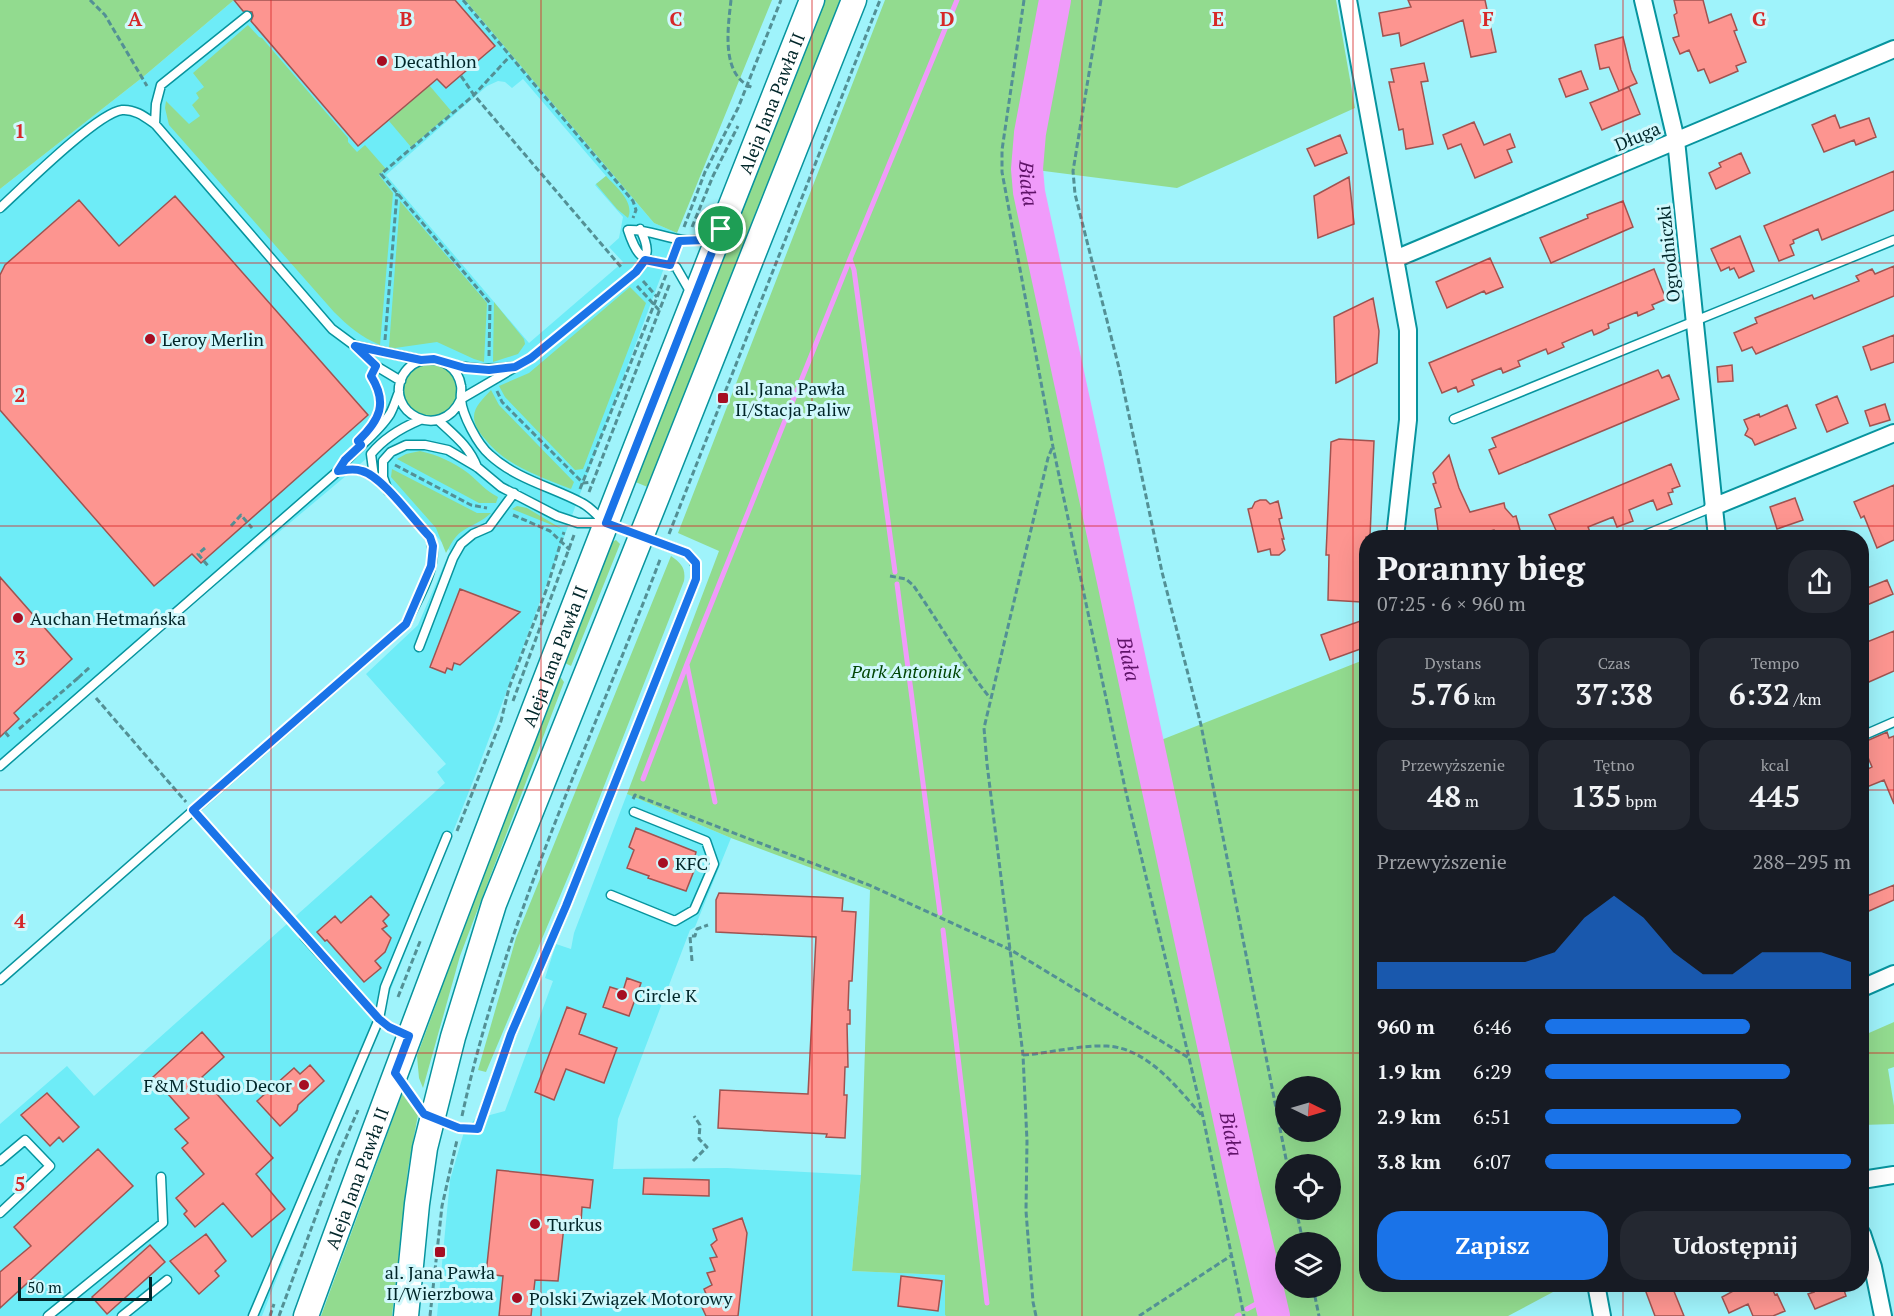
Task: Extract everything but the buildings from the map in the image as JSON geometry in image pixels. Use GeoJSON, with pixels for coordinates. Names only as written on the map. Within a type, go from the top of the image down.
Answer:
{"type":"FeatureCollection","features":[{"type":"Feature","properties":{"kind":"main road","name":"Aleja Jana Pawła II"},"geometry":{"type":"LineString","coordinates":[[306,1316],[395,1073],[546,676],[812,0]]}},
{"type":"Feature","properties":{"kind":"main road","name":"Aleja Jana Pawła II"},"geometry":{"type":"LineString","coordinates":[[406,1316],[417,1204],[432,1118],[468,983],[494,904],[854,0]]}},
{"type":"Feature","properties":{"kind":"main road"},"geometry":{"type":"LineString","coordinates":[[546,676],[551,672],[564,671],[575,678],[580,689]]}},
{"type":"Feature","properties":{"kind":"street"},"geometry":{"type":"LineString","coordinates":[[1348,0],[1408,330],[1408,420],[1396,530]]}},
{"type":"Feature","properties":{"kind":"street","name":"Ogrodniczki"},"geometry":{"type":"LineString","coordinates":[[1643,0],[1676,140],[1716,530]]}},
{"type":"Feature","properties":{"kind":"street","name":"Długa"},"geometry":{"type":"LineString","coordinates":[[1395,260],[1894,50]]}},
{"type":"Feature","properties":{"kind":"street"},"geometry":{"type":"LineString","coordinates":[[1713,507],[1894,433]]}},
{"type":"Feature","properties":{"kind":"street"},"geometry":{"type":"LineString","coordinates":[[1869,985],[1894,974]]}},
{"type":"Feature","properties":{"kind":"street"},"geometry":{"type":"LineString","coordinates":[[1869,1179],[1894,1175]]}},
{"type":"Feature","properties":{"kind":"street"},"geometry":{"type":"LineString","coordinates":[[1869,1253],[1874,1267],[1883,1316]]}},
{"type":"Feature","properties":{"kind":"street"},"geometry":{"type":"LineString","coordinates":[[1598,1292],[1602,1316]]}},
{"type":"Feature","properties":{"kind":"lane"},"geometry":{"type":"LineString","coordinates":[[155,124],[156,104],[161,85],[247,16]]}},
{"type":"Feature","properties":{"kind":"lane"},"geometry":{"type":"LineString","coordinates":[[0,208],[98,121],[122,110],[139,113],[155,124],[332,329],[376,366],[400,381]]}},
{"type":"Feature","properties":{"kind":"lane"},"geometry":{"type":"LineString","coordinates":[[0,201],[16,194]]}},
{"type":"Feature","properties":{"kind":"lane"},"geometry":{"type":"LineString","coordinates":[[693,302],[686,281],[676,267],[645,260],[634,248],[628,230],[640,229],[679,241],[704,240],[721,229]]}},
{"type":"Feature","properties":{"kind":"lane"},"geometry":{"type":"LineString","coordinates":[[460,399],[531,358],[633,275],[645,260],[647,246],[640,229]]}},
{"type":"Feature","properties":{"kind":"lane"},"geometry":{"type":"LineString","coordinates":[[1454,419],[1894,240]]}},
{"type":"Feature","properties":{"kind":"lane"},"geometry":{"type":"LineString","coordinates":[[355,346],[421,360],[434,359],[465,368],[489,370],[515,367]]}},
{"type":"Feature","properties":{"kind":"lane"},"geometry":{"type":"LineString","coordinates":[[0,766],[338,471],[345,460],[374,433],[390,413],[399,392],[400,381],[412,365],[421,360]]}},
{"type":"Feature","properties":{"kind":"lane"},"geometry":{"type":"LineString","coordinates":[[374,477],[371,454],[379,444],[406,426],[420,420],[438,420],[452,412],[460,399],[462,389],[460,379],[447,363]]}},
{"type":"Feature","properties":{"kind":"lane"},"geometry":{"type":"LineString","coordinates":[[399,392],[402,403],[420,420]]}},
{"type":"Feature","properties":{"kind":"lane"},"geometry":{"type":"LineString","coordinates":[[395,1073],[424,1114],[459,1128],[478,1129],[511,1034],[566,906],[696,579],[696,563],[687,553],[606,523],[584,504],[510,470],[488,454],[468,423],[460,399]]}},
{"type":"Feature","properties":{"kind":"lane"},"geometry":{"type":"LineString","coordinates":[[438,420],[461,440],[472,455],[477,467]]}},
{"type":"Feature","properties":{"kind":"lane"},"geometry":{"type":"LineString","coordinates":[[388,491],[383,477],[383,461],[391,452],[406,446],[425,445],[448,450],[477,467],[501,487],[568,520],[578,524],[606,523]]}},
{"type":"Feature","properties":{"kind":"lane"},"geometry":{"type":"LineString","coordinates":[[0,980],[406,624],[431,566],[433,546],[430,537],[374,477],[361,470],[338,471]]}},
{"type":"Feature","properties":{"kind":"lane"},"geometry":{"type":"LineString","coordinates":[[419,647],[453,558],[461,544],[473,534],[489,527],[514,493]]}},
{"type":"Feature","properties":{"kind":"lane"},"geometry":{"type":"LineString","coordinates":[[1657,530],[1713,507]]}},
{"type":"Feature","properties":{"kind":"lane"},"geometry":{"type":"LineString","coordinates":[[1869,733],[1894,722]]}},
{"type":"Feature","properties":{"kind":"lane"},"geometry":{"type":"LineString","coordinates":[[611,895],[675,921],[694,910],[714,864],[706,841],[634,812]]}},
{"type":"Feature","properties":{"kind":"lane"},"geometry":{"type":"LineString","coordinates":[[253,1316],[379,1019],[385,987],[450,839]]}},
{"type":"Feature","properties":{"kind":"lane"},"geometry":{"type":"LineString","coordinates":[[304,936],[379,1019],[389,1027],[409,1036]]}},
{"type":"Feature","properties":{"kind":"lane"},"geometry":{"type":"LineString","coordinates":[[0,1161],[25,1140],[50,1166],[0,1213]]}},
{"type":"Feature","properties":{"kind":"lane"},"geometry":{"type":"LineString","coordinates":[[48,1316],[163,1223],[161,1177]]}},
{"type":"Feature","properties":{"kind":"lane"},"geometry":{"type":"LineString","coordinates":[[122,1316],[167,1280]]}},
{"type":"Feature","properties":{"kind":"path"},"geometry":{"type":"LineString","coordinates":[[90,0],[105,15],[143,77],[156,104]]}},
{"type":"Feature","properties":{"kind":"path"},"geometry":{"type":"LineString","coordinates":[[463,0],[633,201],[636,213],[628,230]]}},
{"type":"Feature","properties":{"kind":"path"},"geometry":{"type":"LineString","coordinates":[[731,0],[727,32],[732,69],[743,85],[754,88]]}},
{"type":"Feature","properties":{"kind":"path"},"geometry":{"type":"LineString","coordinates":[[679,241],[705,172],[738,108],[781,0]]}},
{"type":"Feature","properties":{"kind":"path"},"geometry":{"type":"LineString","coordinates":[[430,1316],[442,1206],[471,1072],[511,938],[880,0]]}},
{"type":"Feature","properties":{"kind":"path"},"geometry":{"type":"LineString","coordinates":[[1024,0],[1002,150],[1002,172],[1053,447],[1125,788],[1203,1117],[1244,1316]]}},
{"type":"Feature","properties":{"kind":"path"},"geometry":{"type":"LineString","coordinates":[[1101,0],[1073,171],[1075,194],[1119,368],[1162,572],[1201,725],[1285,1154]]}},
{"type":"Feature","properties":{"kind":"path"},"geometry":{"type":"LineString","coordinates":[[489,370],[490,303],[381,174],[474,95],[510,56]]}},
{"type":"Feature","properties":{"kind":"path"},"geometry":{"type":"LineString","coordinates":[[461,76],[474,95],[633,275],[657,297]]}},
{"type":"Feature","properties":{"kind":"path"},"geometry":{"type":"LineString","coordinates":[[382,353],[397,193]]}},
{"type":"Feature","properties":{"kind":"path"},"geometry":{"type":"LineString","coordinates":[[575,500],[670,265]]}},
{"type":"Feature","properties":{"kind":"path"},"geometry":{"type":"LineString","coordinates":[[633,275],[660,310]]}},
{"type":"Feature","properties":{"kind":"path"},"geometry":{"type":"LineString","coordinates":[[376,366],[371,376],[380,390],[381,404]]}},
{"type":"Feature","properties":{"kind":"path"},"geometry":{"type":"LineString","coordinates":[[491,381],[502,402],[583,483]]}},
{"type":"Feature","properties":{"kind":"path"},"geometry":{"type":"LineString","coordinates":[[1036,1316],[1026,1211],[1027,1142],[1023,1055],[984,744],[984,728],[1048,458],[1053,447]]}},
{"type":"Feature","properties":{"kind":"path"},"geometry":{"type":"LineString","coordinates":[[383,461],[471,505],[502,511],[532,522],[550,531],[570,550]]}},
{"type":"Feature","properties":{"kind":"path"},"geometry":{"type":"LineString","coordinates":[[583,483],[593,482]]}},
{"type":"Feature","properties":{"kind":"path"},"geometry":{"type":"LineString","coordinates":[[231,525],[241,515],[253,529]]}},
{"type":"Feature","properties":{"kind":"path"},"geometry":{"type":"LineString","coordinates":[[450,839],[501,721],[508,688],[547,588],[568,520]]}},
{"type":"Feature","properties":{"kind":"path"},"geometry":{"type":"LineString","coordinates":[[205,548],[198,554],[209,567]]}},
{"type":"Feature","properties":{"kind":"path"},"geometry":{"type":"LineString","coordinates":[[890,576],[906,579],[913,585],[973,677],[990,698]]}},
{"type":"Feature","properties":{"kind":"path"},"geometry":{"type":"LineString","coordinates":[[5,742],[96,663]]}},
{"type":"Feature","properties":{"kind":"path"},"geometry":{"type":"LineString","coordinates":[[78,678],[304,936]]}},
{"type":"Feature","properties":{"kind":"path"},"geometry":{"type":"LineString","coordinates":[[5,732],[10,738]]}},
{"type":"Feature","properties":{"kind":"path"},"geometry":{"type":"LineString","coordinates":[[632,802],[635,795],[858,881],[1011,950],[1189,1058]]}},
{"type":"Feature","properties":{"kind":"path"},"geometry":{"type":"LineString","coordinates":[[692,961],[690,936],[695,936],[698,929],[708,925]]}},
{"type":"Feature","properties":{"kind":"path"},"geometry":{"type":"LineString","coordinates":[[1023,1055],[1108,1046],[1128,1051],[1159,1068],[1203,1117]]}},
{"type":"Feature","properties":{"kind":"path"},"geometry":{"type":"LineString","coordinates":[[693,1161],[706,1147],[699,1139],[700,1125],[694,1116]]}},
{"type":"Feature","properties":{"kind":"path"},"geometry":{"type":"LineString","coordinates":[[1139,1316],[1232,1255]]}},
{"type":"Feature","properties":{"kind":"path"},"geometry":{"type":"LineString","coordinates":[[270,1316],[278,1294]]}},
{"type":"Feature","properties":{"kind":"path"},"geometry":{"type":"LineString","coordinates":[[1315,1298],[1319,1316]]}},
{"type":"Feature","properties":{"kind":"shaded area"},"geometry":{"type":"Polygon","coordinates":[[[234,0],[465,0],[654,223],[677,233],[477,771],[262,1316],[0,1316],[0,1124],[67,1066],[94,1096],[445,783],[437,772],[446,764],[366,674],[418,625],[450,551],[366,459],[0,766],[0,189],[143,77],[234,0]],[[523,79],[512,88],[505,82],[498,81],[487,86],[386,175],[529,343],[623,262],[609,247],[619,238],[623,217],[595,185],[606,176],[523,79]]]}},
{"type":"Feature","properties":{"kind":"shaded area"},"geometry":{"type":"Polygon","coordinates":[[[627,794],[731,838],[695,927],[690,930],[618,1119],[613,1169],[727,1168],[861,1175],[852,1271],[945,1275],[946,1316],[437,1316],[450,1180],[464,1132],[475,1119],[505,1111],[553,981],[545,978],[556,944],[571,949],[574,933],[627,794]]]}},
{"type":"Feature","properties":{"kind":"green space"},"geometry":{"type":"Polygon","coordinates":[[[0,0],[234,0],[143,77],[0,189],[0,0]]]}},
{"type":"Feature","properties":{"kind":"green space"},"geometry":{"type":"Polygon","coordinates":[[[465,0],[772,0],[677,233],[654,223],[465,0]]]}},
{"type":"Feature","properties":{"kind":"green space"},"geometry":{"type":"Polygon","coordinates":[[[824,0],[843,0],[650,488],[633,481],[824,0]]]}},
{"type":"Feature","properties":{"kind":"green space","name":"Park Antoniuk"},"geometry":{"type":"Polygon","coordinates":[[[885,0],[1052,0],[1026,133],[1023,160],[1024,192],[1273,1316],[946,1316],[945,1275],[852,1271],[861,1175],[870,890],[731,838],[627,794],[719,551],[678,533],[885,0]]]}},
{"type":"Feature","properties":{"kind":"green space"},"geometry":{"type":"Polygon","coordinates":[[[1066,0],[1336,0],[1355,108],[1177,188],[1036,170],[1066,0]]]}},
{"type":"Feature","properties":{"kind":"green space"},"geometry":{"type":"Polygon","coordinates":[[[248,25],[262,38],[348,138],[348,142],[357,152],[365,145],[386,169],[379,175],[393,193],[380,345],[355,331],[334,312],[169,125],[165,108],[166,101],[189,124],[200,116],[192,105],[199,98],[196,93],[204,87],[193,73],[248,25]]]}},
{"type":"Feature","properties":{"kind":"green space"},"geometry":{"type":"Polygon","coordinates":[[[429,85],[452,112],[411,147],[389,121],[429,85]]]}},
{"type":"Feature","properties":{"kind":"green space"},"geometry":{"type":"Polygon","coordinates":[[[606,176],[627,201],[628,218],[617,209],[596,184],[606,176]]]}},
{"type":"Feature","properties":{"kind":"green space"},"geometry":{"type":"Polygon","coordinates":[[[400,201],[487,303],[484,362],[437,342],[389,347],[400,201]]]}},
{"type":"Feature","properties":{"kind":"green space"},"geometry":{"type":"Polygon","coordinates":[[[630,287],[646,303],[583,469],[575,470],[505,397],[499,386],[529,373],[630,287]]]}},
{"type":"Feature","properties":{"kind":"green space"},"geometry":{"type":"Polygon","coordinates":[[[494,302],[524,339],[525,344],[518,354],[493,362],[494,302]]]}},
{"type":"Feature","properties":{"kind":"green space"},"geometry":{"type":"Polygon","coordinates":[[[430,363],[440,365],[449,371],[455,380],[457,390],[455,400],[449,409],[440,415],[430,417],[420,415],[411,409],[405,400],[403,390],[405,380],[411,371],[420,365],[430,363]]]}},
{"type":"Feature","properties":{"kind":"green space"},"geometry":{"type":"Polygon","coordinates":[[[491,390],[499,405],[574,482],[571,489],[512,463],[482,436],[475,423],[474,413],[491,390]]]}},
{"type":"Feature","properties":{"kind":"green space"},"geometry":{"type":"Polygon","coordinates":[[[420,451],[451,462],[468,473],[498,497],[496,503],[479,503],[397,459],[420,451]]]}},
{"type":"Feature","properties":{"kind":"green space"},"geometry":{"type":"Polygon","coordinates":[[[392,469],[477,513],[491,513],[459,534],[446,553],[436,528],[391,477],[392,469]]]}},
{"type":"Feature","properties":{"kind":"green space"},"geometry":{"type":"Polygon","coordinates":[[[517,506],[527,508],[562,529],[512,509],[517,506]]]}},
{"type":"Feature","properties":{"kind":"green space"},"geometry":{"type":"Polygon","coordinates":[[[616,540],[620,544],[571,666],[563,662],[610,543],[616,540]]]}},
{"type":"Feature","properties":{"kind":"green space"},"geometry":{"type":"Polygon","coordinates":[[[671,556],[682,566],[684,581],[576,858],[486,1072],[478,1070],[516,938],[671,556]]]}},
{"type":"Feature","properties":{"kind":"green space"},"geometry":{"type":"Polygon","coordinates":[[[1359,662],[1359,1292],[1553,1292],[1508,1316],[1282,1316],[1278,1298],[1341,1298],[1341,1232],[1275,1232],[1275,1284],[1156,742],[1359,662]]]}},
{"type":"Feature","properties":{"kind":"green space"},"geometry":{"type":"Polygon","coordinates":[[[556,678],[561,678],[564,682],[460,956],[423,1088],[419,1078],[417,1056],[438,999],[454,943],[556,678]]]}},
{"type":"Feature","properties":{"kind":"green space"},"geometry":{"type":"Polygon","coordinates":[[[1894,1022],[1894,1067],[1888,1069],[1894,1106],[1894,1124],[1869,1125],[1869,1033],[1894,1022]]]}},
{"type":"Feature","properties":{"kind":"green space"},"geometry":{"type":"Polygon","coordinates":[[[402,1094],[418,1115],[408,1169],[392,1316],[321,1316],[402,1094]]]}},
{"type":"Feature","properties":{"kind":"waterway"},"geometry":{"type":"LineString","coordinates":[[643,779],[850,259],[957,0]]}},
{"type":"Feature","properties":{"kind":"waterway","name":"Biała"},"geometry":{"type":"LineString","coordinates":[[1055,0],[1030,133],[1027,169],[1029,192],[1243,1184],[1274,1316]]}},
{"type":"Feature","properties":{"kind":"waterway"},"geometry":{"type":"LineString","coordinates":[[850,259],[854,270],[895,572]]}},
{"type":"Feature","properties":{"kind":"waterway"},"geometry":{"type":"LineString","coordinates":[[897,584],[940,913]]}},
{"type":"Feature","properties":{"kind":"waterway"},"geometry":{"type":"LineString","coordinates":[[687,665],[715,802]]}},
{"type":"Feature","properties":{"kind":"waterway"},"geometry":{"type":"LineString","coordinates":[[943,930],[987,1303]]}},
{"type":"Feature","properties":{"kind":"waterway"},"geometry":{"type":"LineString","coordinates":[[1247,1309],[1269,1297]]}},
{"type":"Feature","properties":{"kind":"place","name":"Decathlon"},"geometry":{"type":"Point","coordinates":[382,61]}},
{"type":"Feature","properties":{"kind":"place","name":"Leroy Merlin"},"geometry":{"type":"Point","coordinates":[150,339]}},
{"type":"Feature","properties":{"kind":"place","name":"al. Jana Pawła II/Stacja Paliw"},"geometry":{"type":"Point","coordinates":[723,398]}},
{"type":"Feature","properties":{"kind":"place","name":"Auchan Hetmańska"},"geometry":{"type":"Point","coordinates":[18,618]}},
{"type":"Feature","properties":{"kind":"place","name":"KFC"},"geometry":{"type":"Point","coordinates":[663,863]}},
{"type":"Feature","properties":{"kind":"place","name":"Circle K"},"geometry":{"type":"Point","coordinates":[622,995]}},
{"type":"Feature","properties":{"kind":"place","name":"F&M Studio Decor"},"geometry":{"type":"Point","coordinates":[304,1085]}},
{"type":"Feature","properties":{"kind":"place","name":"Turkus"},"geometry":{"type":"Point","coordinates":[535,1224]}},
{"type":"Feature","properties":{"kind":"place","name":"al. Jana Pawła II/Wierzbowa"},"geometry":{"type":"Point","coordinates":[440,1252]}},
{"type":"Feature","properties":{"kind":"place","name":"Polski Związek Motorowy"},"geometry":{"type":"Point","coordinates":[517,1298]}},
{"type":"Feature","properties":{"kind":"route"},"geometry":{"type":"LineString","coordinates":[[721,229],[606,523],[687,553],[696,563],[696,579],[566,906],[511,1034],[478,1129],[459,1128],[424,1114],[395,1073],[409,1036],[389,1027],[379,1019],[193,810],[406,624],[426,581],[433,557],[430,537],[374,477],[361,470],[338,471],[345,460],[361,445],[358,441],[372,427],[381,404],[380,390],[371,376],[376,366],[355,346],[421,360],[434,359],[465,368],[489,370],[515,367],[531,358],[630,277],[645,260],[670,265],[679,241],[704,240],[721,229]]}}]}
